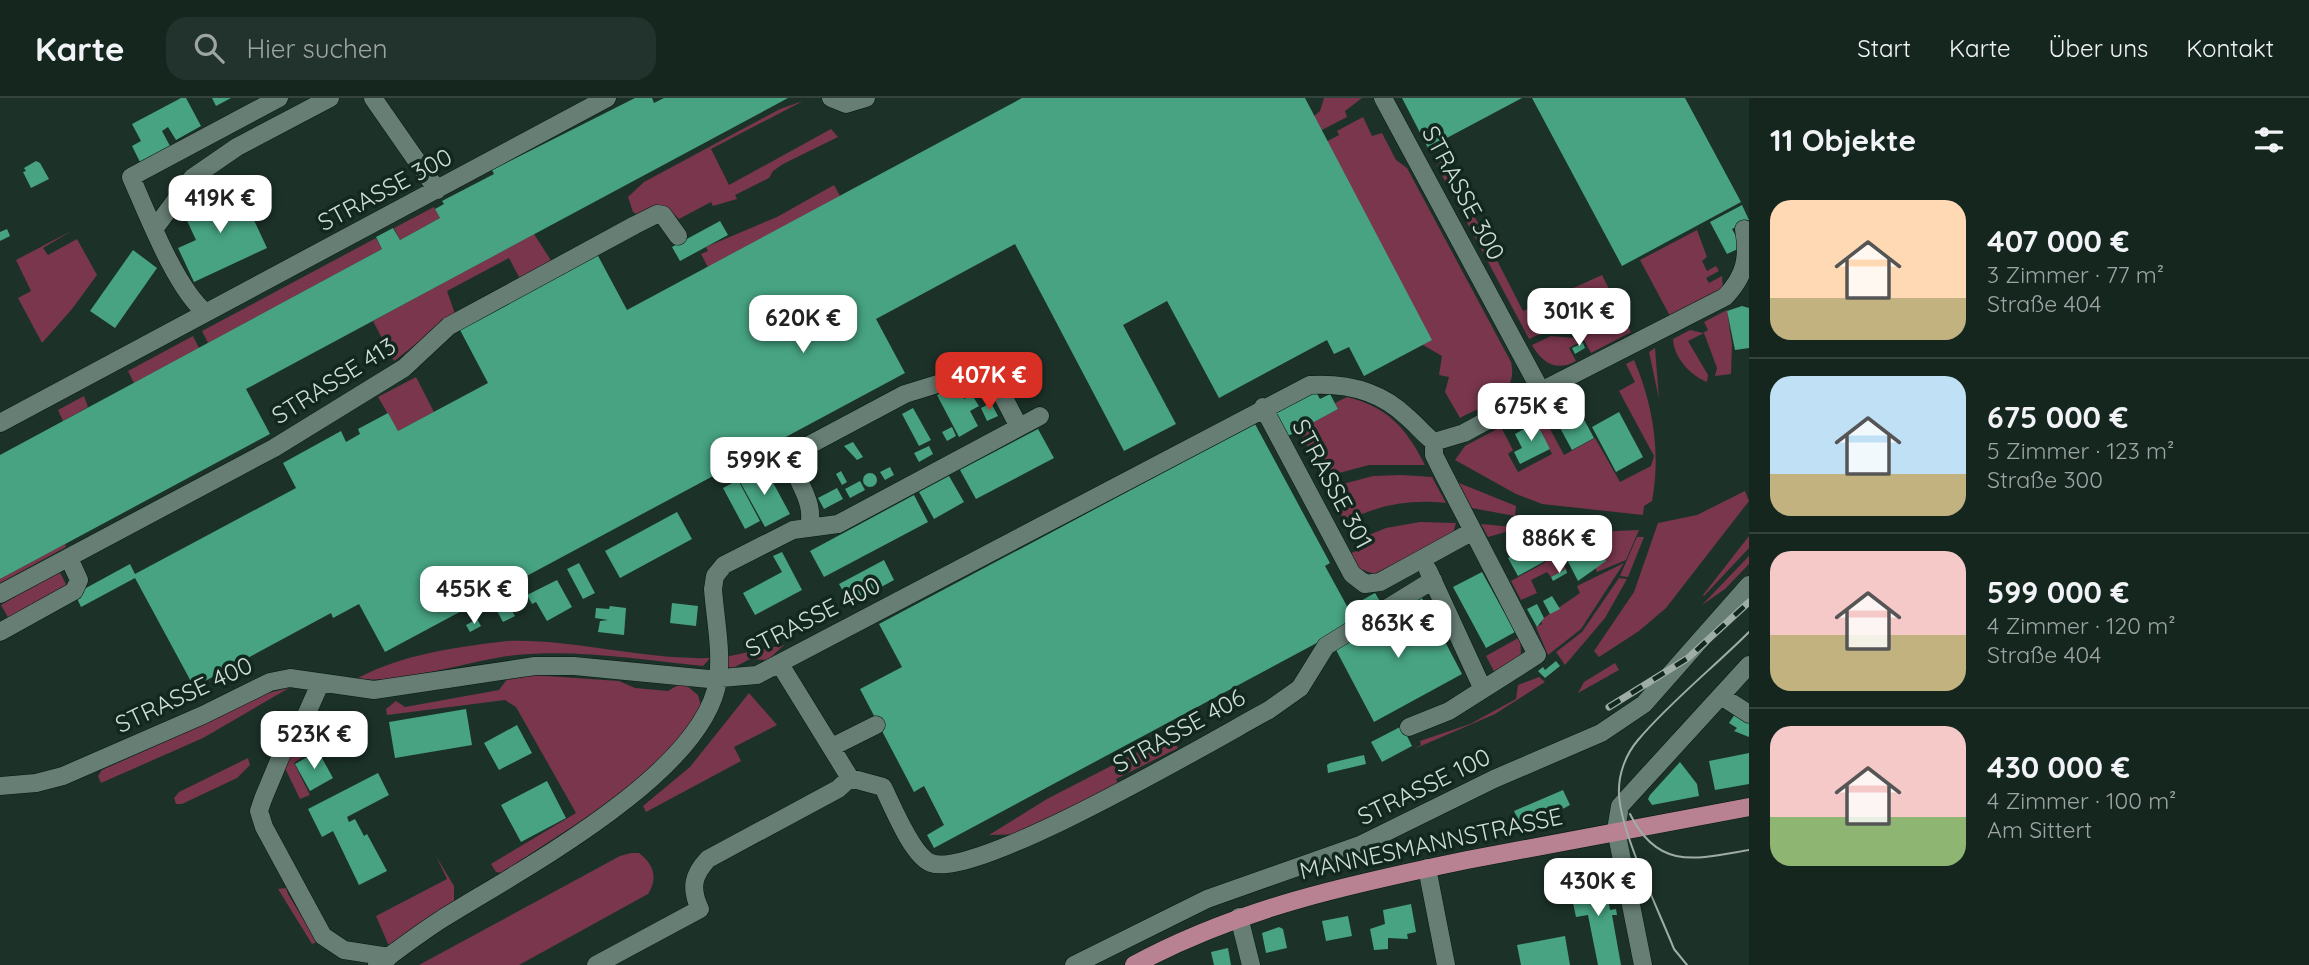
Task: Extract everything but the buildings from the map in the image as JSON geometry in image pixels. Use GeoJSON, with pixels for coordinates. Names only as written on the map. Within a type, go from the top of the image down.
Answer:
{"type":"FeatureCollection","features":[{"type":"Feature","properties":{"kind":"main road","name":"MANNESMANNSTRASSE"},"geometry":{"type":"LineString","coordinates":[[1134,965],[1239,917],[1308,894],[1615,830],[1749,807]]}},
{"type":"Feature","properties":{"kind":"street"},"geometry":{"type":"LineString","coordinates":[[206,313],[197,306],[181,282],[131,177],[279,98]]}},
{"type":"Feature","properties":{"kind":"street"},"geometry":{"type":"LineString","coordinates":[[155,228],[192,178],[237,147],[330,98]]}},
{"type":"Feature","properties":{"kind":"street"},"geometry":{"type":"LineString","coordinates":[[373,98],[437,190]]}},
{"type":"Feature","properties":{"kind":"street","name":"STRASSE 300"},"geometry":{"type":"LineString","coordinates":[[0,423],[607,98]]}},
{"type":"Feature","properties":{"kind":"street"},"geometry":{"type":"LineString","coordinates":[[831,98],[846,104],[866,98]]}},
{"type":"Feature","properties":{"kind":"street","name":"STRASSE 300"},"geometry":{"type":"LineString","coordinates":[[1383,98],[1541,391]]}},
{"type":"Feature","properties":{"kind":"street","name":"STRASSE 413"},"geometry":{"type":"LineString","coordinates":[[0,594],[274,448],[404,368],[449,326],[635,225],[657,214],[663,215],[678,236]]}},
{"type":"Feature","properties":{"kind":"street"},"geometry":{"type":"LineString","coordinates":[[1409,727],[1449,711],[1536,655],[1434,455],[1434,442],[1464,433],[1725,297],[1739,283],[1746,268],[1748,247],[1744,229]]}},
{"type":"Feature","properties":{"kind":"street"},"geometry":{"type":"LineString","coordinates":[[809,527],[812,507],[793,468],[793,459],[798,451],[905,394],[983,370],[993,377],[1019,427]]}},
{"type":"Feature","properties":{"kind":"street","name":"STRASSE 400"},"geometry":{"type":"LineString","coordinates":[[0,786],[36,783],[63,776],[203,715],[270,682],[290,678],[374,690],[536,666],[574,666],[718,679],[757,675],[781,666],[1310,384],[1350,387],[1387,401],[1434,442]]}},
{"type":"Feature","properties":{"kind":"street","name":"STRASSE 301"},"geometry":{"type":"LineString","coordinates":[[1263,407],[1352,574],[1364,584],[1380,582],[1473,531]]}},
{"type":"Feature","properties":{"kind":"street"},"geometry":{"type":"LineString","coordinates":[[320,684],[299,731],[283,751],[259,811],[264,827],[323,936],[344,950],[383,961],[441,919],[528,869],[657,772],[682,749],[702,722],[718,679],[713,589],[715,576],[724,565],[793,530],[838,524],[1040,415]]}},
{"type":"Feature","properties":{"kind":"street"},"geometry":{"type":"LineString","coordinates":[[0,632],[74,591],[79,580],[68,558]]}},
{"type":"Feature","properties":{"kind":"street"},"geometry":{"type":"LineString","coordinates":[[1423,560],[1480,683],[1485,686]]}},
{"type":"Feature","properties":{"kind":"street","name":"STRASSE 406"},"geometry":{"type":"LineString","coordinates":[[850,778],[883,787],[917,852],[931,863],[955,863],[1018,843],[1153,774],[1287,699],[1300,688],[1326,646],[1433,580]]}},
{"type":"Feature","properties":{"kind":"street","name":"STRASSE 100"},"geometry":{"type":"LineString","coordinates":[[1074,965],[1207,899],[1360,845],[1505,774],[1601,733],[1607,725],[1644,704],[1749,584]]}},
{"type":"Feature","properties":{"kind":"street"},"geometry":{"type":"LineString","coordinates":[[1643,965],[1615,830],[1620,806],[1626,796],[1749,665]]}},
{"type":"Feature","properties":{"kind":"street"},"geometry":{"type":"LineString","coordinates":[[596,965],[700,909],[693,884],[698,870],[708,859],[838,789],[850,778],[781,666]]}},
{"type":"Feature","properties":{"kind":"street"},"geometry":{"type":"LineString","coordinates":[[1721,696],[1749,714]]}},
{"type":"Feature","properties":{"kind":"street"},"geometry":{"type":"LineString","coordinates":[[832,747],[876,725]]}},
{"type":"Feature","properties":{"kind":"street"},"geometry":{"type":"LineString","coordinates":[[1427,869],[1446,965]]}},
{"type":"Feature","properties":{"kind":"street"},"geometry":{"type":"LineString","coordinates":[[1239,917],[1251,965]]}},
{"type":"Feature","properties":{"kind":"shaded area"},"geometry":{"type":"Polygon","coordinates":[[[1324,98],[1362,98],[1345,111],[1347,117],[1320,131],[1313,117],[1320,111],[1324,98]]]}},
{"type":"Feature","properties":{"kind":"shaded area"},"geometry":{"type":"Polygon","coordinates":[[[803,101],[711,149],[729,185],[831,129],[838,137],[783,164],[773,171],[769,178],[735,195],[737,199],[713,206],[711,202],[679,219],[667,207],[638,215],[633,212],[628,197],[644,182],[780,109],[803,101]]]}},
{"type":"Feature","properties":{"kind":"shaded area"},"geometry":{"type":"Polygon","coordinates":[[[1363,117],[1372,136],[1382,133],[1396,160],[1407,168],[1511,362],[1512,374],[1505,391],[1489,404],[1460,418],[1445,392],[1449,377],[1439,375],[1442,356],[1423,345],[1326,142],[1339,135],[1337,131],[1363,117]]]}},
{"type":"Feature","properties":{"kind":"shaded area"},"geometry":{"type":"Polygon","coordinates":[[[1444,157],[1523,311],[1602,275],[1631,332],[1591,353],[1584,340],[1580,341],[1575,335],[1563,330],[1549,331],[1529,339],[1437,166],[1444,157]]]}},
{"type":"Feature","properties":{"kind":"shaded area"},"geometry":{"type":"Polygon","coordinates":[[[834,185],[840,196],[708,267],[701,254],[708,251],[706,247],[777,217],[834,185]]]}},
{"type":"Feature","properties":{"kind":"shaded area"},"geometry":{"type":"Polygon","coordinates":[[[434,207],[440,218],[400,240],[394,228],[434,207]]]}},
{"type":"Feature","properties":{"kind":"shaded area"},"geometry":{"type":"Polygon","coordinates":[[[73,230],[43,248],[48,255],[77,239],[97,275],[42,343],[18,298],[31,291],[16,260],[73,230]]]}},
{"type":"Feature","properties":{"kind":"shaded area"},"geometry":{"type":"Polygon","coordinates":[[[1697,230],[1707,257],[1702,261],[1707,271],[1716,266],[1719,271],[1706,278],[1709,283],[1722,276],[1723,288],[1670,316],[1640,260],[1697,230]]]}},
{"type":"Feature","properties":{"kind":"shaded area"},"geometry":{"type":"Polygon","coordinates":[[[534,234],[552,262],[520,279],[509,258],[447,291],[455,314],[394,361],[373,321],[534,234]]]}},
{"type":"Feature","properties":{"kind":"shaded area"},"geometry":{"type":"Polygon","coordinates":[[[376,238],[382,249],[208,343],[202,331],[376,238]]]}},
{"type":"Feature","properties":{"kind":"shaded area"},"geometry":{"type":"Polygon","coordinates":[[[1727,310],[1732,345],[1731,374],[1715,376],[1717,368],[1704,333],[1688,341],[1708,375],[1707,382],[1684,365],[1676,353],[1673,339],[1690,330],[1703,333],[1708,330],[1704,322],[1727,310]]]}},
{"type":"Feature","properties":{"kind":"shaded area"},"geometry":{"type":"Polygon","coordinates":[[[193,336],[199,348],[134,383],[128,371],[193,336]]]}},
{"type":"Feature","properties":{"kind":"shaded area"},"geometry":{"type":"Polygon","coordinates":[[[1551,336],[1575,338],[1578,343],[1569,348],[1576,361],[1556,366],[1540,357],[1532,345],[1551,336]]]}},
{"type":"Feature","properties":{"kind":"shaded area"},"geometry":{"type":"Polygon","coordinates":[[[1655,348],[1659,399],[1649,352],[1655,348]]]}},
{"type":"Feature","properties":{"kind":"shaded area"},"geometry":{"type":"Polygon","coordinates":[[[1634,360],[1654,429],[1655,483],[1652,501],[1644,506],[1643,515],[1542,504],[1516,494],[1455,460],[1465,446],[1501,427],[1513,450],[1508,454],[1518,472],[1552,454],[1530,411],[1538,408],[1551,425],[1549,427],[1564,455],[1595,438],[1620,482],[1651,466],[1654,456],[1619,391],[1635,382],[1626,364],[1634,360]]]}},
{"type":"Feature","properties":{"kind":"shaded area"},"geometry":{"type":"Polygon","coordinates":[[[416,377],[434,412],[398,431],[378,397],[416,377]]]}},
{"type":"Feature","properties":{"kind":"shaded area"},"geometry":{"type":"Polygon","coordinates":[[[84,396],[88,407],[63,421],[58,410],[84,396]]]}},
{"type":"Feature","properties":{"kind":"shaded area"},"geometry":{"type":"Polygon","coordinates":[[[1347,397],[1385,413],[1411,440],[1425,465],[1369,465],[1324,477],[1298,430],[1338,409],[1335,403],[1347,397]]]}},
{"type":"Feature","properties":{"kind":"shaded area"},"geometry":{"type":"Polygon","coordinates":[[[1373,476],[1432,477],[1446,503],[1394,505],[1369,511],[1345,522],[1328,488],[1373,476]]]}},
{"type":"Feature","properties":{"kind":"shaded area"},"geometry":{"type":"Polygon","coordinates":[[[1459,483],[1516,506],[1515,516],[1472,508],[1459,483]]]}},
{"type":"Feature","properties":{"kind":"shaded area"},"geometry":{"type":"Polygon","coordinates":[[[1745,491],[1749,501],[1666,608],[1639,631],[1599,657],[1594,651],[1634,592],[1658,523],[1697,515],[1745,491]]]}},
{"type":"Feature","properties":{"kind":"shaded area"},"geometry":{"type":"Polygon","coordinates":[[[1420,522],[1456,523],[1453,533],[1374,574],[1358,568],[1350,554],[1363,547],[1359,539],[1386,528],[1420,522]]]}},
{"type":"Feature","properties":{"kind":"shaded area"},"geometry":{"type":"Polygon","coordinates":[[[1481,524],[1513,527],[1513,530],[1488,537],[1481,524]]]}},
{"type":"Feature","properties":{"kind":"shaded area"},"geometry":{"type":"Polygon","coordinates":[[[1639,530],[1626,560],[1597,572],[1594,532],[1639,530]]]}},
{"type":"Feature","properties":{"kind":"shaded area"},"geometry":{"type":"Polygon","coordinates":[[[1749,536],[1749,548],[1704,596],[1703,595],[1749,536]]]}},
{"type":"Feature","properties":{"kind":"shaded area"},"geometry":{"type":"Polygon","coordinates":[[[1637,537],[1644,537],[1628,577],[1620,576],[1637,537]]]}},
{"type":"Feature","properties":{"kind":"shaded area"},"geometry":{"type":"Polygon","coordinates":[[[65,544],[66,547],[0,583],[0,579],[65,544]]]}},
{"type":"Feature","properties":{"kind":"shaded area"},"geometry":{"type":"Polygon","coordinates":[[[1555,549],[1566,569],[1551,577],[1547,572],[1531,580],[1537,593],[1521,600],[1511,581],[1546,562],[1542,553],[1555,549]]]}},
{"type":"Feature","properties":{"kind":"shaded area"},"geometry":{"type":"Polygon","coordinates":[[[1749,556],[1749,564],[1725,589],[1702,605],[1749,556]]]}},
{"type":"Feature","properties":{"kind":"shaded area"},"geometry":{"type":"Polygon","coordinates":[[[1624,563],[1581,629],[1548,655],[1536,627],[1542,624],[1541,620],[1580,593],[1577,586],[1624,563]]]}},
{"type":"Feature","properties":{"kind":"shaded area"},"geometry":{"type":"Polygon","coordinates":[[[59,571],[69,590],[10,621],[1,605],[59,571]]]}},
{"type":"Feature","properties":{"kind":"shaded area"},"geometry":{"type":"Polygon","coordinates":[[[1619,578],[1627,579],[1605,618],[1565,665],[1556,652],[1582,632],[1619,578]]]}},
{"type":"Feature","properties":{"kind":"shaded area"},"geometry":{"type":"Polygon","coordinates":[[[1520,637],[1521,655],[1497,677],[1486,656],[1520,637]]]}},
{"type":"Feature","properties":{"kind":"shaded area"},"geometry":{"type":"Polygon","coordinates":[[[507,641],[558,643],[659,656],[710,658],[703,666],[562,653],[516,655],[392,678],[358,678],[412,657],[507,641]]]}},
{"type":"Feature","properties":{"kind":"shaded area"},"geometry":{"type":"Polygon","coordinates":[[[784,645],[768,660],[750,659],[733,668],[727,667],[725,657],[784,645]]]}},
{"type":"Feature","properties":{"kind":"shaded area"},"geometry":{"type":"Polygon","coordinates":[[[1615,663],[1619,670],[1578,693],[1584,682],[1615,663]]]}},
{"type":"Feature","properties":{"kind":"shaded area"},"geometry":{"type":"Polygon","coordinates":[[[532,675],[619,681],[635,688],[668,691],[678,685],[687,686],[698,695],[701,706],[683,733],[637,779],[584,819],[502,873],[496,872],[491,864],[576,813],[516,707],[505,700],[387,715],[386,709],[396,701],[405,707],[499,690],[508,678],[532,675]]]}},
{"type":"Feature","properties":{"kind":"shaded area"},"geometry":{"type":"Polygon","coordinates":[[[1539,677],[1545,682],[1495,714],[1414,749],[1421,745],[1420,741],[1470,724],[1516,699],[1518,685],[1539,677]]]}},
{"type":"Feature","properties":{"kind":"shaded area"},"geometry":{"type":"Polygon","coordinates":[[[289,688],[203,738],[101,783],[98,776],[102,770],[196,728],[260,695],[289,688]]]}},
{"type":"Feature","properties":{"kind":"shaded area"},"geometry":{"type":"Polygon","coordinates":[[[749,693],[777,725],[734,747],[741,761],[646,812],[643,806],[690,767],[749,693]]]}},
{"type":"Feature","properties":{"kind":"shaded area"},"geometry":{"type":"Polygon","coordinates":[[[355,712],[359,719],[355,728],[316,747],[294,763],[310,795],[300,799],[283,764],[317,728],[355,712]]]}},
{"type":"Feature","properties":{"kind":"shaded area"},"geometry":{"type":"Polygon","coordinates":[[[1171,735],[1178,748],[1116,779],[1119,786],[1028,834],[989,835],[1047,799],[1171,735]]]}},
{"type":"Feature","properties":{"kind":"shaded area"},"geometry":{"type":"Polygon","coordinates":[[[248,758],[250,765],[237,778],[182,804],[176,804],[174,798],[179,792],[248,758]]]}},
{"type":"Feature","properties":{"kind":"shaded area"},"geometry":{"type":"Polygon","coordinates":[[[639,853],[651,867],[654,877],[648,894],[519,965],[419,965],[620,856],[639,853]]]}},
{"type":"Feature","properties":{"kind":"shaded area"},"geometry":{"type":"Polygon","coordinates":[[[436,856],[454,886],[454,901],[389,946],[376,916],[447,879],[436,856]]]}},
{"type":"Feature","properties":{"kind":"shaded area"},"geometry":{"type":"Polygon","coordinates":[[[286,888],[317,942],[312,944],[278,889],[286,888]]]}},
{"type":"Feature","properties":{"kind":"tram line"},"geometry":{"type":"LineString","coordinates":[[1687,965],[1674,949],[1633,849],[1621,810],[1621,772],[1626,758],[1650,726],[1749,632]]}},
{"type":"Feature","properties":{"kind":"tram line"},"geometry":{"type":"LineString","coordinates":[[1630,814],[1641,832],[1653,845],[1666,853],[1696,858],[1749,850]]}},
{"type":"Feature","properties":{"kind":"railway"},"geometry":{"type":"LineString","coordinates":[[1609,707],[1688,658],[1749,602]]}}]}
